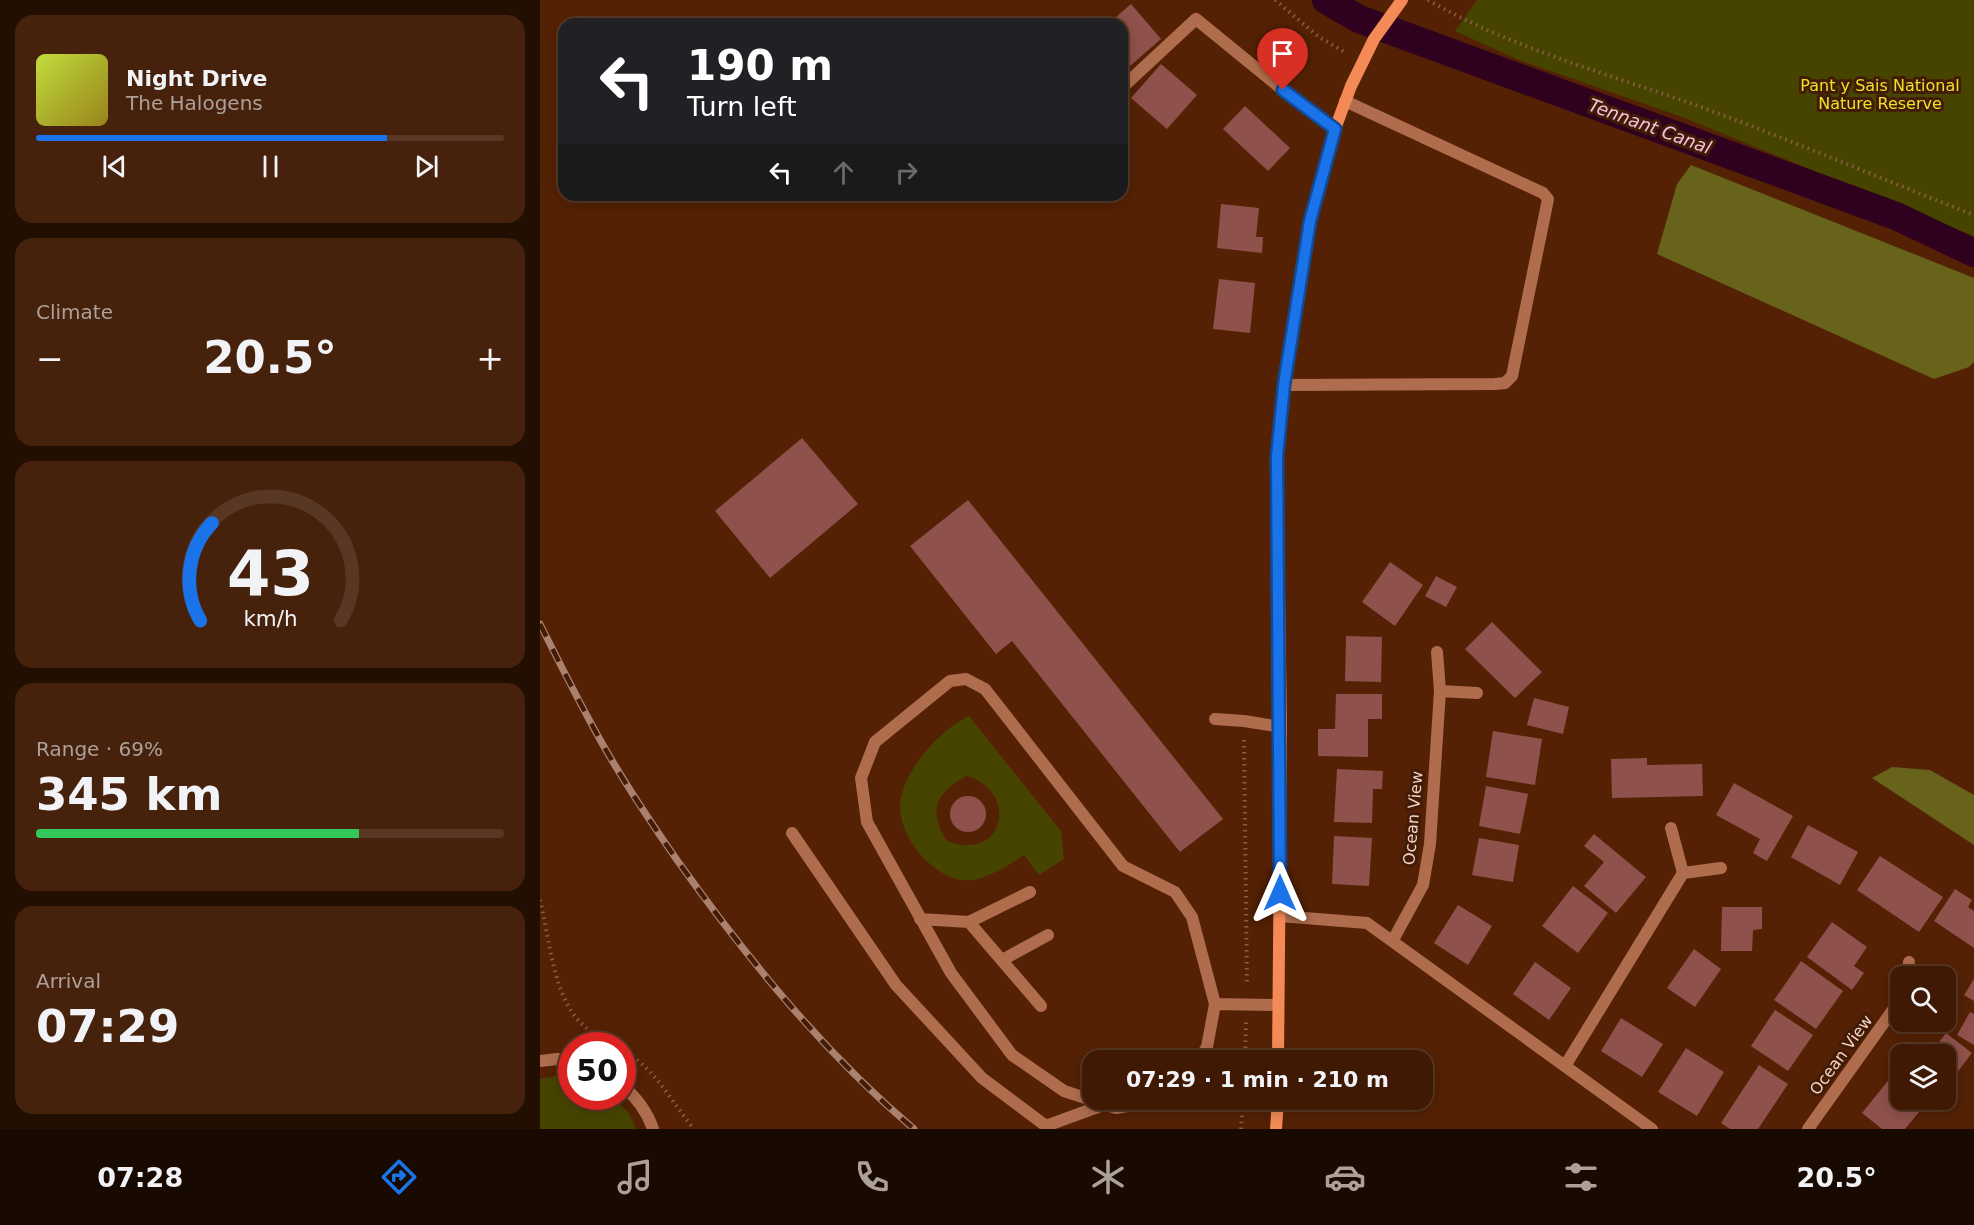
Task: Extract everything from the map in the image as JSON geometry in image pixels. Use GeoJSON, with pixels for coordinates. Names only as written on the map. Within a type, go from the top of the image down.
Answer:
{"type":"FeatureCollection","features":[{"type":"Feature","properties":{"kind":"main road"},"geometry":{"type":"LineString","coordinates":[[1278,1050],[1281,727],[1277,456],[1284,385],[1310,221],[1335,129],[1362,62],[1374,39],[1402,0]]}},
{"type":"Feature","properties":{"kind":"main road"},"geometry":{"type":"LineString","coordinates":[[1276,1129],[1277,1110]]}},
{"type":"Feature","properties":{"kind":"street"},"geometry":{"type":"LineString","coordinates":[[1128,82],[1196,19],[1335,129]]}},
{"type":"Feature","properties":{"kind":"street"},"geometry":{"type":"LineString","coordinates":[[1284,385],[1495,384],[1505,383],[1512,376],[1547,204],[1546,196],[1345,101]]}},
{"type":"Feature","properties":{"kind":"street","name":"Ocean View"},"geometry":{"type":"LineString","coordinates":[[1393,940],[1423,885],[1430,844],[1440,691],[1437,652]]}},
{"type":"Feature","properties":{"kind":"street"},"geometry":{"type":"LineString","coordinates":[[1082,1097],[1064,1091],[1011,1055],[951,973],[867,822],[861,777],[875,742],[950,681],[966,678],[985,689],[1123,866],[1175,892],[1192,917],[1215,1004],[1205,1050]]}},
{"type":"Feature","properties":{"kind":"street"},"geometry":{"type":"LineString","coordinates":[[1440,691],[1478,693]]}},
{"type":"Feature","properties":{"kind":"street"},"geometry":{"type":"LineString","coordinates":[[1215,719],[1281,727]]}},
{"type":"Feature","properties":{"kind":"street"},"geometry":{"type":"LineString","coordinates":[[1565,1066],[1683,873],[1671,828]]}},
{"type":"Feature","properties":{"kind":"street"},"geometry":{"type":"LineString","coordinates":[[792,833],[896,985],[982,1078],[1046,1126],[1090,1110]]}},
{"type":"Feature","properties":{"kind":"street"},"geometry":{"type":"LineString","coordinates":[[1683,873],[1721,868]]}},
{"type":"Feature","properties":{"kind":"street"},"geometry":{"type":"LineString","coordinates":[[920,919],[969,921],[1030,892]]}},
{"type":"Feature","properties":{"kind":"street"},"geometry":{"type":"LineString","coordinates":[[1280,916],[1367,922],[1652,1129]]}},
{"type":"Feature","properties":{"kind":"street"},"geometry":{"type":"LineString","coordinates":[[969,921],[1041,1006]]}},
{"type":"Feature","properties":{"kind":"street"},"geometry":{"type":"LineString","coordinates":[[1002,960],[1048,935]]}},
{"type":"Feature","properties":{"kind":"street"},"geometry":{"type":"LineString","coordinates":[[1908,966],[1909,962]]}},
{"type":"Feature","properties":{"kind":"street"},"geometry":{"type":"LineString","coordinates":[[1215,1004],[1278,1005]]}},
{"type":"Feature","properties":{"kind":"street","name":"Ocean View"},"geometry":{"type":"LineString","coordinates":[[1808,1129],[1890,1014]]}},
{"type":"Feature","properties":{"kind":"street"},"geometry":{"type":"LineString","coordinates":[[540,1061],[558,1062]]}},
{"type":"Feature","properties":{"kind":"street"},"geometry":{"type":"LineString","coordinates":[[636,1098],[649,1118],[653,1129]]}},
{"type":"Feature","properties":{"kind":"path"},"geometry":{"type":"LineString","coordinates":[[1275,0],[1319,37],[1362,62]]}},
{"type":"Feature","properties":{"kind":"path"},"geometry":{"type":"LineString","coordinates":[[1428,0],[1450,13],[1528,48],[1692,104],[1974,214]]}},
{"type":"Feature","properties":{"kind":"path"},"geometry":{"type":"LineString","coordinates":[[1244,721],[1247,1006],[1245,1050]]}},
{"type":"Feature","properties":{"kind":"path"},"geometry":{"type":"LineString","coordinates":[[540,900],[560,988],[578,1021],[591,1032]]}},
{"type":"Feature","properties":{"kind":"path"},"geometry":{"type":"LineString","coordinates":[[636,1058],[650,1071],[694,1129]]}},
{"type":"Feature","properties":{"kind":"path"},"geometry":{"type":"LineString","coordinates":[[1241,1129],[1242,1110]]}},
{"type":"Feature","properties":{"kind":"green space","name":"Pant y Sais National Nature Reserve"},"geometry":{"type":"Polygon","coordinates":[[[1477,0],[1974,0],[1974,236],[1682,117],[1519,60],[1455,31],[1477,0]]]}},
{"type":"Feature","properties":{"kind":"green space"},"geometry":{"type":"Polygon","coordinates":[[[969,716],[1061,831],[1064,859],[1039,875],[1024,855],[986,876],[961,880],[939,871],[919,853],[911,842],[901,819],[902,794],[914,767],[924,754],[934,742],[969,716]],[[967,776],[948,788],[942,795],[938,803],[937,820],[947,841],[966,845],[982,842],[992,834],[998,823],[999,809],[994,796],[984,784],[967,776]]]}},
{"type":"Feature","properties":{"kind":"green space"},"geometry":{"type":"Polygon","coordinates":[[[558,1076],[558,1110],[626,1110],[636,1129],[540,1129],[540,1079],[558,1076]]]}},
{"type":"Feature","properties":{"kind":"shaded area"},"geometry":{"type":"Polygon","coordinates":[[[1691,165],[1974,278],[1974,362],[1969,367],[1934,379],[1657,254],[1677,184],[1691,165]]]}},
{"type":"Feature","properties":{"kind":"shaded area"},"geometry":{"type":"Polygon","coordinates":[[[1892,767],[1930,770],[1974,795],[1974,845],[1872,778],[1892,767]]]}},
{"type":"Feature","properties":{"kind":"building"},"geometry":{"type":"Polygon","coordinates":[[[1131,4],[1161,39],[1128,68],[1128,18],[1115,18],[1131,4]]]}},
{"type":"Feature","properties":{"kind":"building"},"geometry":{"type":"Polygon","coordinates":[[[1161,64],[1197,95],[1167,129],[1131,98],[1161,64]]]}},
{"type":"Feature","properties":{"kind":"building"},"geometry":{"type":"Polygon","coordinates":[[[1245,106],[1290,148],[1268,171],[1223,129],[1245,106]]]}},
{"type":"Feature","properties":{"kind":"building"},"geometry":{"type":"Polygon","coordinates":[[[1221,204],[1259,208],[1256,237],[1263,237],[1262,253],[1217,248],[1221,204]]]}},
{"type":"Feature","properties":{"kind":"building"},"geometry":{"type":"Polygon","coordinates":[[[1219,279],[1255,283],[1250,333],[1213,329],[1219,279]]]}},
{"type":"Feature","properties":{"kind":"building"},"geometry":{"type":"Polygon","coordinates":[[[802,438],[858,504],[770,578],[715,511],[802,438]]]}},
{"type":"Feature","properties":{"kind":"building"},"geometry":{"type":"Polygon","coordinates":[[[968,500],[1223,819],[1180,852],[1012,641],[996,654],[910,546],[968,500]]]}},
{"type":"Feature","properties":{"kind":"building"},"geometry":{"type":"Polygon","coordinates":[[[1390,562],[1423,585],[1395,626],[1362,602],[1390,562]]]}},
{"type":"Feature","properties":{"kind":"building"},"geometry":{"type":"Polygon","coordinates":[[[1436,576],[1457,587],[1446,607],[1425,596],[1436,576]]]}},
{"type":"Feature","properties":{"kind":"building"},"geometry":{"type":"Polygon","coordinates":[[[1492,622],[1542,672],[1515,698],[1465,649],[1492,622]]]}},
{"type":"Feature","properties":{"kind":"building"},"geometry":{"type":"Polygon","coordinates":[[[1346,636],[1382,637],[1381,682],[1345,681],[1346,636]]]}},
{"type":"Feature","properties":{"kind":"building"},"geometry":{"type":"Polygon","coordinates":[[[1336,694],[1382,694],[1382,719],[1368,719],[1368,757],[1318,756],[1318,729],[1335,729],[1336,694]]]}},
{"type":"Feature","properties":{"kind":"building"},"geometry":{"type":"Polygon","coordinates":[[[1534,698],[1569,707],[1563,734],[1527,725],[1534,698]]]}},
{"type":"Feature","properties":{"kind":"building"},"geometry":{"type":"Polygon","coordinates":[[[1493,731],[1542,739],[1535,785],[1486,777],[1493,731]]]}},
{"type":"Feature","properties":{"kind":"building"},"geometry":{"type":"Polygon","coordinates":[[[1647,758],[1647,765],[1702,764],[1703,796],[1612,798],[1611,759],[1647,758]]]}},
{"type":"Feature","properties":{"kind":"building"},"geometry":{"type":"Polygon","coordinates":[[[1337,769],[1383,771],[1382,789],[1373,789],[1372,823],[1334,822],[1337,769]]]}},
{"type":"Feature","properties":{"kind":"building"},"geometry":{"type":"Polygon","coordinates":[[[1734,783],[1793,816],[1767,861],[1753,853],[1760,839],[1716,815],[1734,783]]]}},
{"type":"Feature","properties":{"kind":"building"},"geometry":{"type":"Polygon","coordinates":[[[1486,786],[1528,794],[1520,834],[1479,826],[1486,786]]]}},
{"type":"Feature","properties":{"kind":"building"},"geometry":{"type":"Polygon","coordinates":[[[968,796],[981,801],[986,814],[981,827],[968,832],[955,827],[950,814],[955,801],[968,796]]]}},
{"type":"Feature","properties":{"kind":"building"},"geometry":{"type":"Polygon","coordinates":[[[1808,825],[1858,852],[1840,885],[1791,857],[1808,825]]]}},
{"type":"Feature","properties":{"kind":"building"},"geometry":{"type":"Polygon","coordinates":[[[1594,834],[1646,877],[1616,913],[1584,886],[1604,862],[1584,846],[1594,834]]]}},
{"type":"Feature","properties":{"kind":"building"},"geometry":{"type":"Polygon","coordinates":[[[1334,836],[1372,838],[1369,886],[1332,884],[1334,836]]]}},
{"type":"Feature","properties":{"kind":"building"},"geometry":{"type":"Polygon","coordinates":[[[1479,838],[1519,845],[1513,882],[1472,875],[1479,838]]]}},
{"type":"Feature","properties":{"kind":"building"},"geometry":{"type":"Polygon","coordinates":[[[1880,856],[1943,897],[1919,932],[1857,890],[1880,856]]]}},
{"type":"Feature","properties":{"kind":"building"},"geometry":{"type":"Polygon","coordinates":[[[1573,886],[1608,913],[1578,953],[1542,926],[1573,886]]]}},
{"type":"Feature","properties":{"kind":"building"},"geometry":{"type":"Polygon","coordinates":[[[1955,889],[1972,900],[1968,907],[1974,911],[1974,948],[1934,921],[1955,889]]]}},
{"type":"Feature","properties":{"kind":"building"},"geometry":{"type":"Polygon","coordinates":[[[1458,905],[1492,926],[1468,965],[1434,943],[1458,905]]]}},
{"type":"Feature","properties":{"kind":"building"},"geometry":{"type":"Polygon","coordinates":[[[1722,907],[1762,907],[1762,929],[1753,930],[1752,951],[1721,951],[1722,907]]]}},
{"type":"Feature","properties":{"kind":"building"},"geometry":{"type":"Polygon","coordinates":[[[1832,922],[1867,947],[1854,966],[1864,973],[1852,990],[1807,957],[1832,922]]]}},
{"type":"Feature","properties":{"kind":"building"},"geometry":{"type":"Polygon","coordinates":[[[1694,949],[1721,969],[1695,1007],[1667,988],[1694,949]]]}},
{"type":"Feature","properties":{"kind":"building"},"geometry":{"type":"Polygon","coordinates":[[[1801,961],[1843,991],[1816,1029],[1774,1000],[1801,961]]]}},
{"type":"Feature","properties":{"kind":"building"},"geometry":{"type":"Polygon","coordinates":[[[1535,962],[1571,988],[1549,1020],[1513,994],[1535,962]]]}},
{"type":"Feature","properties":{"kind":"building"},"geometry":{"type":"Polygon","coordinates":[[[1974,979],[1974,1001],[1964,995],[1974,979]]]}},
{"type":"Feature","properties":{"kind":"building"},"geometry":{"type":"Polygon","coordinates":[[[1775,1010],[1813,1035],[1788,1071],[1751,1046],[1775,1010]]]}},
{"type":"Feature","properties":{"kind":"building"},"geometry":{"type":"Polygon","coordinates":[[[1970,1012],[1974,1014],[1974,1045],[1957,1035],[1970,1012]]]}},
{"type":"Feature","properties":{"kind":"building"},"geometry":{"type":"Polygon","coordinates":[[[1621,1018],[1663,1044],[1642,1077],[1601,1051],[1621,1018]]]}},
{"type":"Feature","properties":{"kind":"building"},"geometry":{"type":"Polygon","coordinates":[[[1946,1033],[1972,1053],[1956,1074],[1956,1044],[1938,1044],[1946,1033]]]}},
{"type":"Feature","properties":{"kind":"building"},"geometry":{"type":"Polygon","coordinates":[[[1686,1048],[1724,1072],[1697,1116],[1658,1092],[1686,1048]]]}},
{"type":"Feature","properties":{"kind":"building"},"geometry":{"type":"Polygon","coordinates":[[[1759,1065],[1788,1084],[1758,1129],[1730,1129],[1721,1123],[1759,1065]]]}},
{"type":"Feature","properties":{"kind":"building"},"geometry":{"type":"Polygon","coordinates":[[[1890,1078],[1890,1110],[1921,1110],[1905,1129],[1882,1129],[1862,1113],[1890,1078]]]}},
{"type":"Feature","properties":{"kind":"waterway","name":"Tennant Canal"},"geometry":{"type":"LineString","coordinates":[[1326,0],[1359,19],[1896,216],[1974,253]]}},
{"type":"Feature","properties":{"kind":"railway"},"geometry":{"type":"LineString","coordinates":[[540,624],[612,760],[703,896],[758,967],[817,1036],[914,1129]]}},
{"type":"Feature","properties":{"kind":"route"},"geometry":{"type":"LineString","coordinates":[[1280,893],[1281,727],[1277,456],[1284,385],[1310,221],[1335,129],[1283,90]]}}]}
